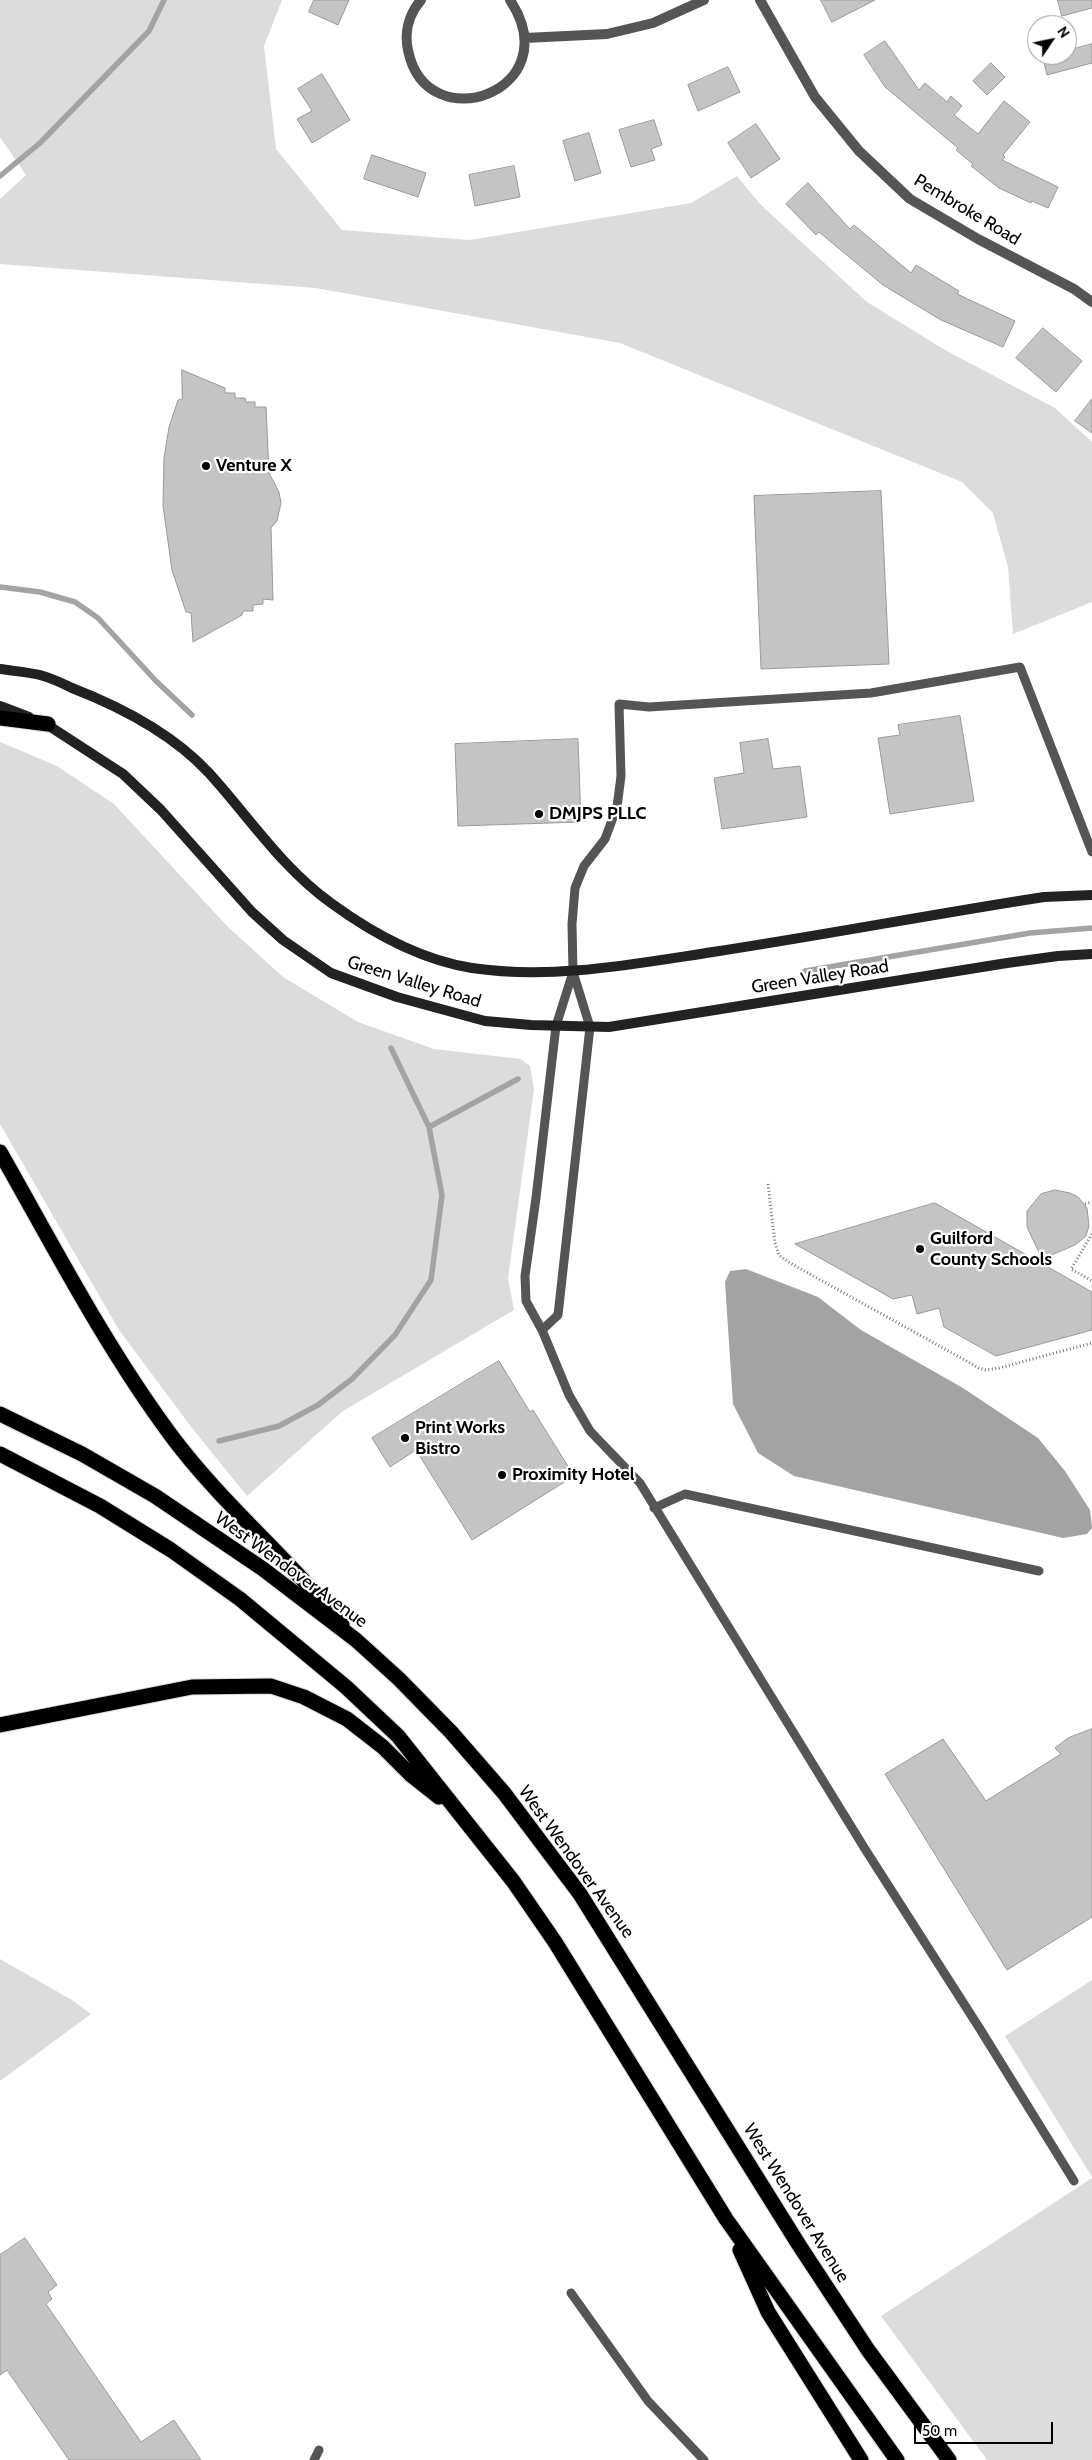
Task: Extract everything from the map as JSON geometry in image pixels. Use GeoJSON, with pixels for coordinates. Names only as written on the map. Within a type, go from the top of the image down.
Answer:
{"type":"FeatureCollection","features":[{"type":"Feature","properties":{"kind":"highway"},"geometry":{"type":"LineString","coordinates":[[0,718],[48,724]]}},
{"type":"Feature","properties":{"kind":"highway"},"geometry":{"type":"LineString","coordinates":[[0,1152],[110,1343],[170,1434],[224,1499],[315,1591],[356,1640]]}},
{"type":"Feature","properties":{"kind":"highway","name":"West Wendover Avenue"},"geometry":{"type":"LineString","coordinates":[[0,1414],[82,1454],[155,1496],[264,1569],[356,1640],[399,1679],[451,1732],[504,1793],[549,1850],[617,1951],[799,2245],[857,2334],[950,2460]]}},
{"type":"Feature","properties":{"kind":"highway"},"geometry":{"type":"LineString","coordinates":[[0,1454],[100,1506],[170,1550],[254,1610],[346,1687],[398,1736],[513,1881],[555,1942],[726,2219],[897,2460]]}},
{"type":"Feature","properties":{"kind":"highway"},"geometry":{"type":"LineString","coordinates":[[0,1725],[192,1687],[271,1686],[304,1697],[347,1719],[383,1747],[410,1774],[461,1814]]}},
{"type":"Feature","properties":{"kind":"highway"},"geometry":{"type":"LineString","coordinates":[[726,2219],[768,2312],[861,2460]]}},
{"type":"Feature","properties":{"kind":"main road","name":"Green Valley Road"},"geometry":{"type":"LineString","coordinates":[[0,669],[41,675],[101,699],[173,741],[206,770],[289,869],[330,903],[379,934],[421,954],[470,968],[539,974],[573,972],[756,945],[1044,897],[1092,895]]}},
{"type":"Feature","properties":{"kind":"main road","name":"Green Valley Road"},"geometry":{"type":"LineString","coordinates":[[0,706],[48,724],[123,774],[161,810],[252,912],[283,940],[331,972],[398,998],[485,1020],[556,1026],[609,1027],[1058,956],[1092,954]]}},
{"type":"Feature","properties":{"kind":"street"},"geometry":{"type":"LineString","coordinates":[[421,0],[409,20],[406,40],[410,60],[419,76],[432,89],[449,97],[468,99],[486,96],[502,87],[515,73],[523,57],[525,38],[521,18],[510,0]]}},
{"type":"Feature","properties":{"kind":"street"},"geometry":{"type":"LineString","coordinates":[[525,38],[607,34],[653,22],[704,0]]}},
{"type":"Feature","properties":{"kind":"street","name":"Pembroke Road"},"geometry":{"type":"LineString","coordinates":[[760,0],[815,97],[859,151],[910,199],[978,239],[1074,289],[1092,302]]}},
{"type":"Feature","properties":{"kind":"lane"},"geometry":{"type":"LineString","coordinates":[[542,1330],[558,1315],[590,1027],[573,972],[572,924],[575,888],[584,866],[605,839],[618,807],[621,776],[619,704],[649,707],[871,693],[1020,667],[1092,852]]}},
{"type":"Feature","properties":{"kind":"lane"},"geometry":{"type":"LineString","coordinates":[[573,972],[556,1026],[525,1276],[526,1301],[542,1330],[569,1395],[590,1431],[640,1483],[1074,2181]]}},
{"type":"Feature","properties":{"kind":"lane"},"geometry":{"type":"LineString","coordinates":[[654,1508],[685,1494],[1040,1571]]}},
{"type":"Feature","properties":{"kind":"lane"},"geometry":{"type":"LineString","coordinates":[[572,2293],[648,2401],[704,2460]]}},
{"type":"Feature","properties":{"kind":"lane"},"geometry":{"type":"LineString","coordinates":[[314,2460],[319,2450]]}},
{"type":"Feature","properties":{"kind":"path"},"geometry":{"type":"LineString","coordinates":[[768,1184],[775,1243],[779,1255],[790,1263],[979,1368],[986,1370],[1000,1368],[1092,1343]]}},
{"type":"Feature","properties":{"kind":"path"},"geometry":{"type":"LineString","coordinates":[[1084,1204],[1092,1202]]}},
{"type":"Feature","properties":{"kind":"path"},"geometry":{"type":"LineString","coordinates":[[1092,1234],[1071,1269],[1092,1281]]}},
{"type":"Feature","properties":{"kind":"shaded area"},"geometry":{"type":"Polygon","coordinates":[[[0,0],[282,0],[264,46],[276,149],[342,230],[470,240],[691,203],[737,176],[761,205],[867,302],[945,350],[1055,408],[1092,442],[1092,602],[1013,634],[1008,567],[993,513],[962,482],[620,343],[316,288],[0,264],[0,199],[26,175],[0,137],[0,0]]]}},
{"type":"Feature","properties":{"kind":"shaded area"},"geometry":{"type":"Polygon","coordinates":[[[0,742],[57,766],[114,804],[228,927],[283,977],[358,1022],[434,1049],[521,1059],[530,1066],[534,1089],[508,1278],[514,1310],[343,1411],[247,1496],[192,1428],[119,1330],[0,1124],[0,742]]]}},
{"type":"Feature","properties":{"kind":"shaded area"},"geometry":{"type":"Polygon","coordinates":[[[746,1269],[818,1297],[861,1330],[963,1388],[1038,1438],[1065,1471],[1090,1510],[1092,1528],[1087,1534],[1063,1538],[794,1476],[758,1453],[733,1404],[725,1282],[730,1271],[746,1269]]]}},
{"type":"Feature","properties":{"kind":"shaded area"},"geometry":{"type":"Polygon","coordinates":[[[0,1959],[72,2000],[91,2014],[0,2081],[0,1959]]]}},
{"type":"Feature","properties":{"kind":"shaded area"},"geometry":{"type":"Polygon","coordinates":[[[1092,1980],[1092,2177],[1005,2036],[1092,1980]]]}},
{"type":"Feature","properties":{"kind":"shaded area"},"geometry":{"type":"Polygon","coordinates":[[[1092,2178],[1092,2460],[987,2460],[881,2316],[1092,2178]]]}},
{"type":"Feature","properties":{"kind":"building"},"geometry":{"type":"Polygon","coordinates":[[[314,0],[349,0],[338,25],[309,12],[314,0]]]}},
{"type":"Feature","properties":{"kind":"building"},"geometry":{"type":"Polygon","coordinates":[[[821,0],[875,0],[832,22],[821,0]]]}},
{"type":"Feature","properties":{"kind":"building"},"geometry":{"type":"Polygon","coordinates":[[[1058,0],[1092,0],[1092,8],[1062,15],[1058,0]]]}},
{"type":"Feature","properties":{"kind":"building"},"geometry":{"type":"Polygon","coordinates":[[[885,41],[919,90],[925,83],[947,102],[951,96],[962,106],[954,115],[978,134],[1004,101],[1030,122],[1003,155],[1005,157],[1002,160],[1058,187],[1048,208],[1032,201],[1031,203],[999,188],[971,166],[973,164],[956,150],[958,148],[885,87],[864,55],[885,41]]]}},
{"type":"Feature","properties":{"kind":"building"},"geometry":{"type":"Polygon","coordinates":[[[1092,44],[1092,63],[1047,75],[1044,65],[1077,65],[1077,48],[1092,44]]]}},
{"type":"Feature","properties":{"kind":"building"},"geometry":{"type":"Polygon","coordinates":[[[991,63],[1005,77],[987,95],[973,81],[991,63]]]}},
{"type":"Feature","properties":{"kind":"building"},"geometry":{"type":"Polygon","coordinates":[[[728,67],[740,92],[698,111],[688,85],[728,67]]]}},
{"type":"Feature","properties":{"kind":"building"},"geometry":{"type":"Polygon","coordinates":[[[322,74],[350,120],[312,143],[297,119],[312,111],[298,89],[322,74]]]}},
{"type":"Feature","properties":{"kind":"building"},"geometry":{"type":"Polygon","coordinates":[[[654,120],[662,145],[651,149],[655,160],[631,167],[619,130],[654,120]]]}},
{"type":"Feature","properties":{"kind":"building"},"geometry":{"type":"Polygon","coordinates":[[[756,124],[780,159],[751,178],[728,143],[756,124]]]}},
{"type":"Feature","properties":{"kind":"building"},"geometry":{"type":"Polygon","coordinates":[[[589,133],[601,173],[575,181],[563,141],[589,133]]]}},
{"type":"Feature","properties":{"kind":"building"},"geometry":{"type":"Polygon","coordinates":[[[372,155],[426,173],[418,197],[364,179],[372,155]]]}},
{"type":"Feature","properties":{"kind":"building"},"geometry":{"type":"Polygon","coordinates":[[[514,166],[520,197],[475,206],[469,175],[514,166]]]}},
{"type":"Feature","properties":{"kind":"building"},"geometry":{"type":"Polygon","coordinates":[[[808,183],[850,229],[854,225],[911,273],[916,265],[959,291],[957,294],[1015,321],[1003,347],[941,320],[883,285],[819,232],[816,235],[786,204],[808,183]]]}},
{"type":"Feature","properties":{"kind":"building"},"geometry":{"type":"Polygon","coordinates":[[[1043,328],[1082,361],[1056,392],[1016,358],[1043,328]]]}},
{"type":"Feature","properties":{"kind":"building"},"geometry":{"type":"Polygon","coordinates":[[[182,370],[225,388],[225,393],[235,393],[235,398],[245,398],[246,402],[255,402],[255,407],[266,407],[269,473],[279,492],[281,503],[277,521],[271,528],[273,600],[263,599],[263,604],[253,605],[253,611],[243,611],[242,615],[193,642],[191,613],[186,612],[172,570],[163,506],[164,458],[169,427],[178,400],[182,399],[182,370]]]}},
{"type":"Feature","properties":{"kind":"building"},"geometry":{"type":"Polygon","coordinates":[[[1092,399],[1092,433],[1075,421],[1092,399]]]}},
{"type":"Feature","properties":{"kind":"building"},"geometry":{"type":"Polygon","coordinates":[[[881,491],[889,664],[761,669],[754,496],[881,491]]]}},
{"type":"Feature","properties":{"kind":"building"},"geometry":{"type":"Polygon","coordinates":[[[960,716],[974,801],[890,814],[878,738],[900,735],[898,725],[960,716]]]}},
{"type":"Feature","properties":{"kind":"building"},"geometry":{"type":"Polygon","coordinates":[[[578,739],[581,822],[458,826],[455,744],[578,739]]]}},
{"type":"Feature","properties":{"kind":"building"},"geometry":{"type":"Polygon","coordinates":[[[768,739],[773,769],[800,766],[807,817],[722,829],[714,778],[744,773],[740,743],[768,739]]]}},
{"type":"Feature","properties":{"kind":"building"},"geometry":{"type":"Polygon","coordinates":[[[1055,1190],[1078,1197],[1087,1208],[1089,1226],[1086,1236],[1075,1245],[1042,1259],[1027,1227],[1027,1211],[1041,1194],[1055,1190]]]}},
{"type":"Feature","properties":{"kind":"building"},"geometry":{"type":"Polygon","coordinates":[[[935,1203],[1092,1292],[1092,1330],[996,1356],[944,1327],[939,1308],[917,1314],[912,1295],[893,1299],[795,1244],[935,1203]]]}},
{"type":"Feature","properties":{"kind":"building"},"geometry":{"type":"Polygon","coordinates":[[[499,1361],[530,1412],[533,1410],[574,1476],[472,1540],[416,1450],[390,1467],[372,1438],[499,1361]]]}},
{"type":"Feature","properties":{"kind":"building"},"geometry":{"type":"Polygon","coordinates":[[[1092,1729],[1092,1917],[1007,1970],[885,1774],[943,1739],[986,1801],[1061,1754],[1055,1748],[1068,1738],[1092,1729]]]}},
{"type":"Feature","properties":{"kind":"building"},"geometry":{"type":"Polygon","coordinates":[[[25,2238],[57,2285],[48,2292],[52,2299],[46,2304],[141,2442],[174,2420],[201,2460],[69,2460],[7,2370],[0,2375],[0,2255],[25,2238]]]}},
{"type":"Feature","properties":{"kind":"waterway"},"geometry":{"type":"LineString","coordinates":[[0,176],[40,143],[149,31],[164,0]]}},
{"type":"Feature","properties":{"kind":"waterway"},"geometry":{"type":"LineString","coordinates":[[0,587],[40,592],[75,602],[98,618],[156,681],[192,715]]}},
{"type":"Feature","properties":{"kind":"waterway"},"geometry":{"type":"LineString","coordinates":[[805,971],[1030,933],[1092,928]]}},
{"type":"Feature","properties":{"kind":"waterway"},"geometry":{"type":"LineString","coordinates":[[219,1441],[279,1426],[318,1405],[352,1379],[395,1335],[431,1280],[442,1195],[429,1127],[391,1048]]}},
{"type":"Feature","properties":{"kind":"waterway"},"geometry":{"type":"LineString","coordinates":[[429,1127],[518,1079]]}},
{"type":"Feature","properties":{"kind":"place","name":"Venture X"},"geometry":{"type":"Point","coordinates":[206,466]}},
{"type":"Feature","properties":{"kind":"place","name":"DMJPS PLLC"},"geometry":{"type":"Point","coordinates":[539,814]}},
{"type":"Feature","properties":{"kind":"place","name":"Guilford County Schools"},"geometry":{"type":"Point","coordinates":[920,1249]}},
{"type":"Feature","properties":{"kind":"place","name":"Print Works Bistro"},"geometry":{"type":"Point","coordinates":[405,1438]}},
{"type":"Feature","properties":{"kind":"place","name":"Proximity Hotel"},"geometry":{"type":"Point","coordinates":[502,1475]}}]}
